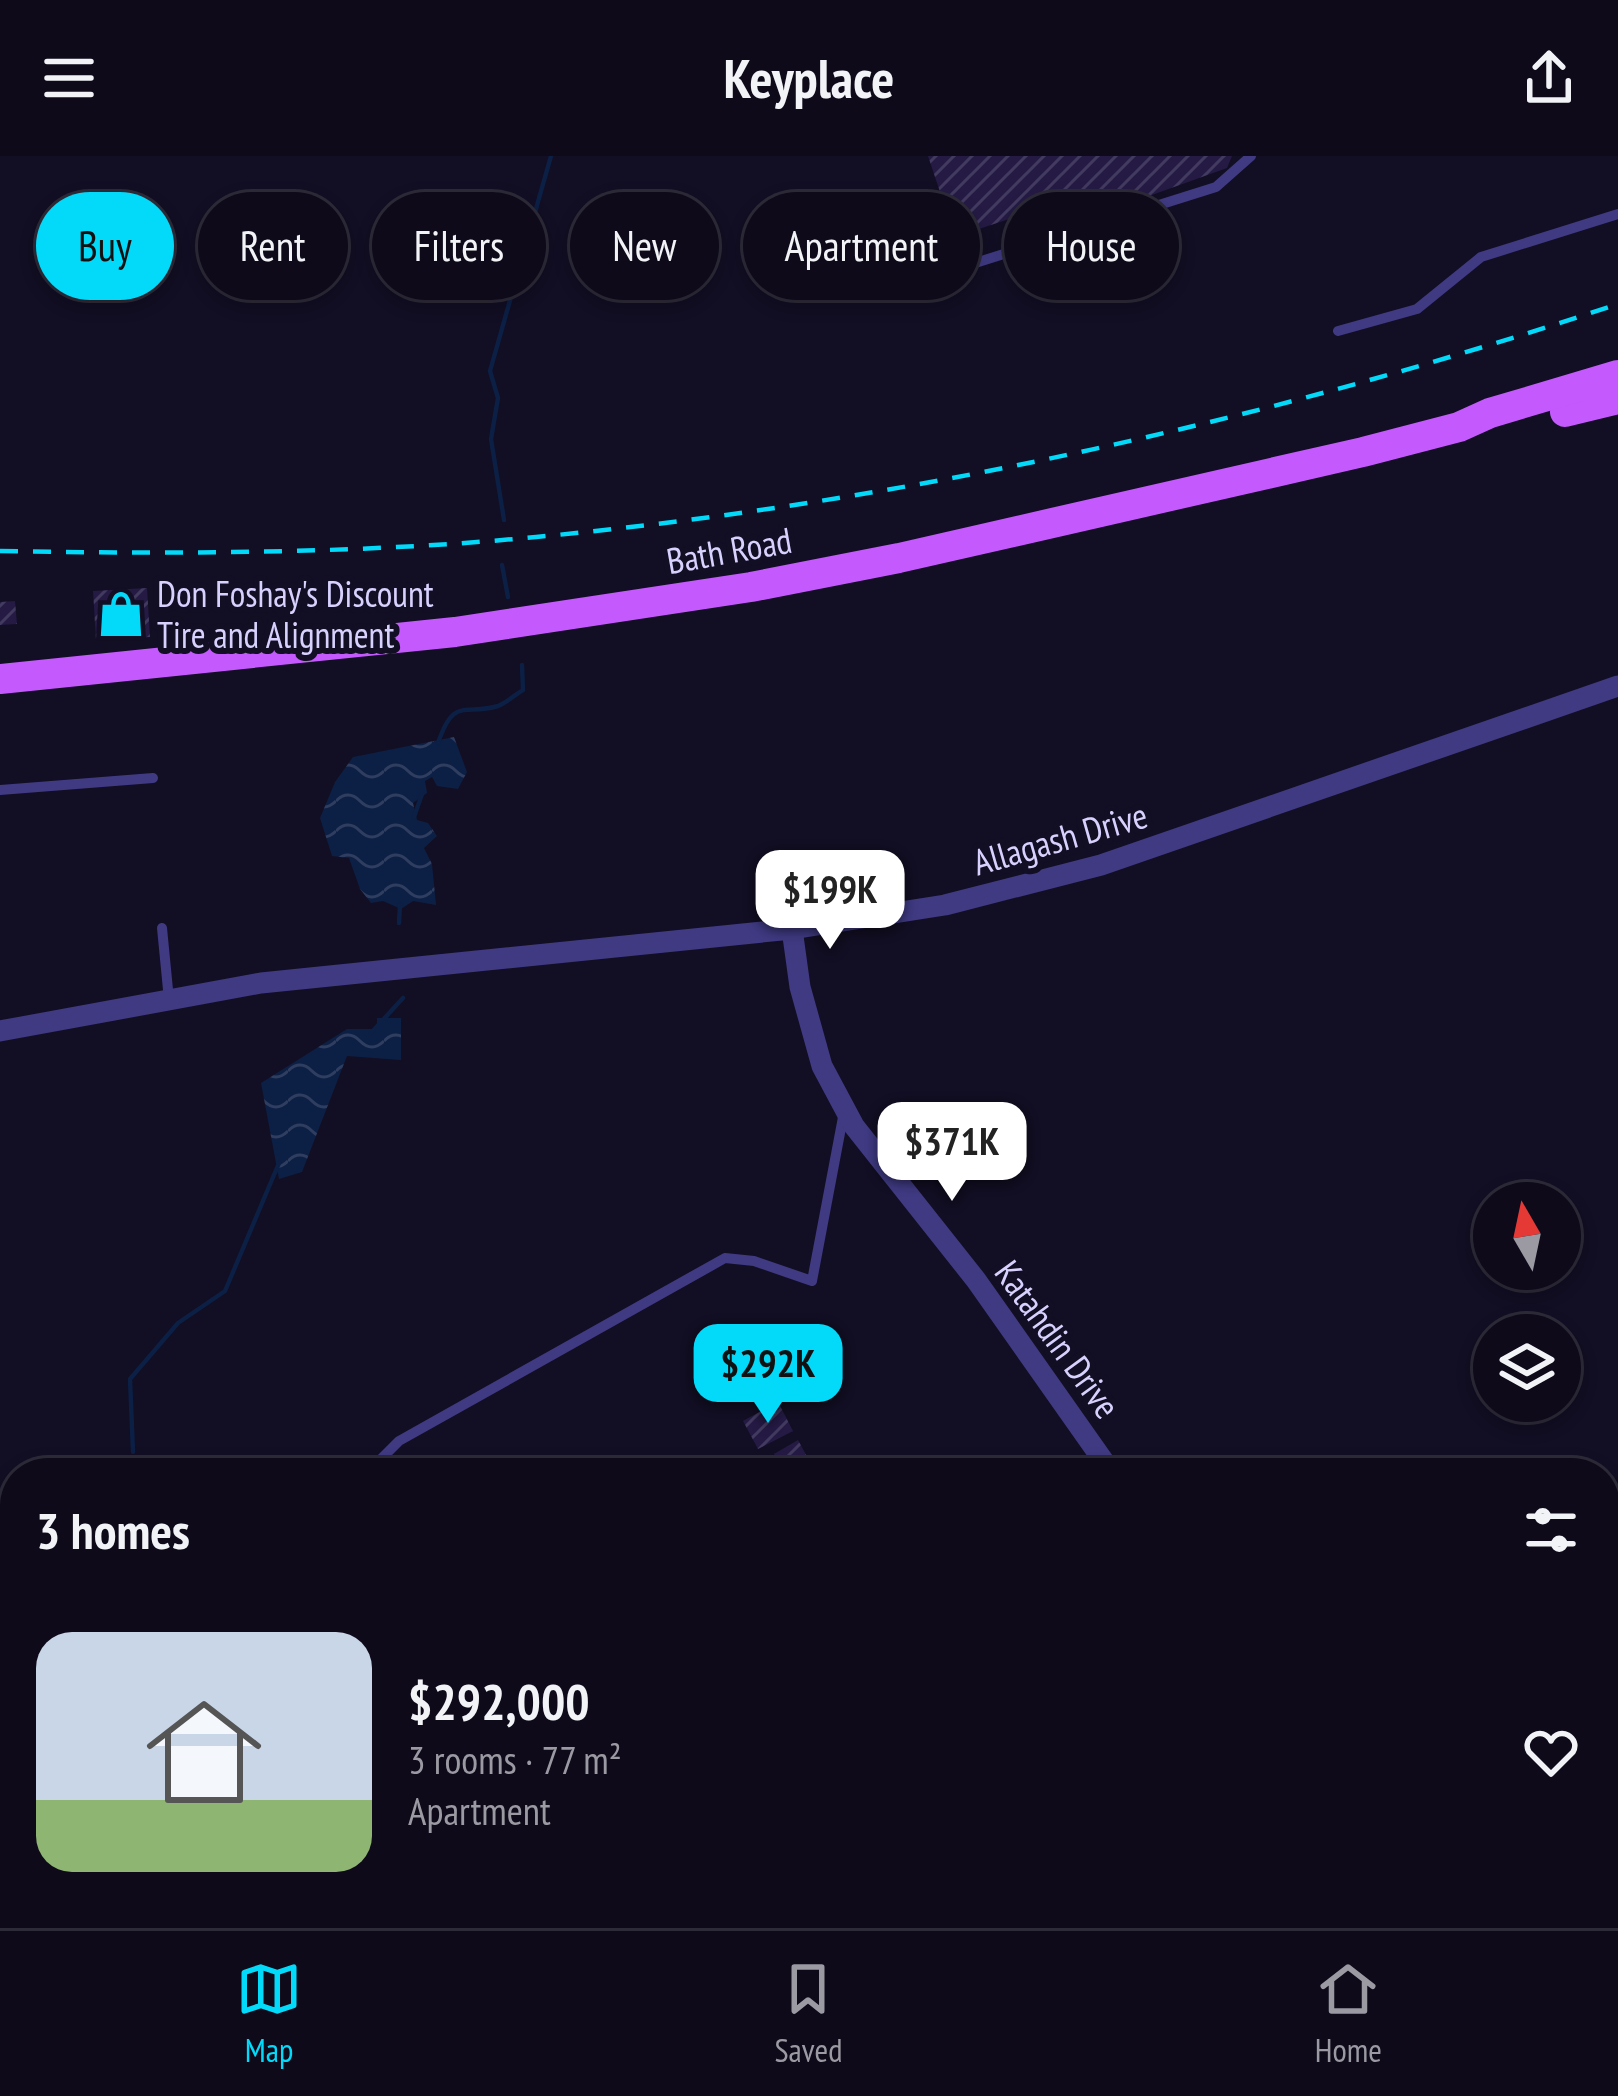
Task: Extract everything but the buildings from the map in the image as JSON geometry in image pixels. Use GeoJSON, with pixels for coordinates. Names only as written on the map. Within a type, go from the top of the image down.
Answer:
{"type":"FeatureCollection","features":[{"type":"Feature","properties":{"kind":"main road","name":"Bath Road"},"geometry":{"type":"LineString","coordinates":[[0,680],[455,632],[751,586],[1025,530],[1460,427],[1490,413],[1618,375]]}},
{"type":"Feature","properties":{"kind":"main road","name":"Bath Road"},"geometry":{"type":"LineString","coordinates":[[1460,427],[1473,431],[1618,399]]}},
{"type":"Feature","properties":{"kind":"street","name":"Allagash Drive"},"geometry":{"type":"LineString","coordinates":[[0,1030],[261,982],[792,929],[945,905],[1101,865],[1618,686]]}},
{"type":"Feature","properties":{"kind":"street","name":"Katahdin Drive"},"geometry":{"type":"LineString","coordinates":[[792,929],[800,988],[822,1066],[854,1126],[976,1280],[1101,1458]]}},
{"type":"Feature","properties":{"kind":"lane"},"geometry":{"type":"LineString","coordinates":[[980,261],[1216,187],[1251,156]]}},
{"type":"Feature","properties":{"kind":"lane"},"geometry":{"type":"LineString","coordinates":[[1338,331],[1418,309],[1481,257],[1618,214]]}},
{"type":"Feature","properties":{"kind":"lane"},"geometry":{"type":"LineString","coordinates":[[0,790],[153,778]]}},
{"type":"Feature","properties":{"kind":"lane"},"geometry":{"type":"LineString","coordinates":[[162,928],[169,1000]]}},
{"type":"Feature","properties":{"kind":"lane"},"geometry":{"type":"LineString","coordinates":[[383,1458],[399,1441],[725,1258],[754,1261],[812,1281],[844,1108]]}},
{"type":"Feature","properties":{"kind":"water"},"geometry":{"type":"Polygon","coordinates":[[[454,737],[467,772],[458,789],[437,786],[432,777],[425,781],[427,793],[413,803],[417,820],[428,823],[437,836],[424,848],[432,864],[436,905],[413,901],[401,909],[383,901],[371,903],[360,889],[349,858],[332,856],[320,818],[335,782],[353,757],[454,737]]]}},
{"type":"Feature","properties":{"kind":"water"},"geometry":{"type":"Polygon","coordinates":[[[377,1018],[401,1018],[401,1060],[347,1056],[302,1172],[279,1179],[261,1083],[347,1029],[377,1029],[377,1018]]]}},
{"type":"Feature","properties":{"kind":"waterway"},"geometry":{"type":"LineString","coordinates":[[504,520],[491,439],[498,398],[490,371],[551,156]]}},
{"type":"Feature","properties":{"kind":"waterway"},"geometry":{"type":"LineString","coordinates":[[502,565],[508,597]]}},
{"type":"Feature","properties":{"kind":"waterway"},"geometry":{"type":"LineString","coordinates":[[438,743],[455,713],[498,706],[523,690],[522,665]]}},
{"type":"Feature","properties":{"kind":"waterway"},"geometry":{"type":"LineString","coordinates":[[414,817],[422,794]]}},
{"type":"Feature","properties":{"kind":"waterway"},"geometry":{"type":"LineString","coordinates":[[399,923],[400,904]]}},
{"type":"Feature","properties":{"kind":"waterway"},"geometry":{"type":"LineString","coordinates":[[371,1033],[403,998]]}},
{"type":"Feature","properties":{"kind":"waterway"},"geometry":{"type":"LineString","coordinates":[[133,1452],[130,1379],[178,1323],[225,1291],[279,1163]]}},
{"type":"Feature","properties":{"kind":"railway"},"geometry":{"type":"LineString","coordinates":[[0,551],[402,547],[674,522],[812,502],[948,479],[1219,420],[1618,304]]}},
{"type":"Feature","properties":{"kind":"place","name":"Don Foshay's Discount Tire and Alignment"},"geometry":{"type":"Point","coordinates":[121,614]}}]}
